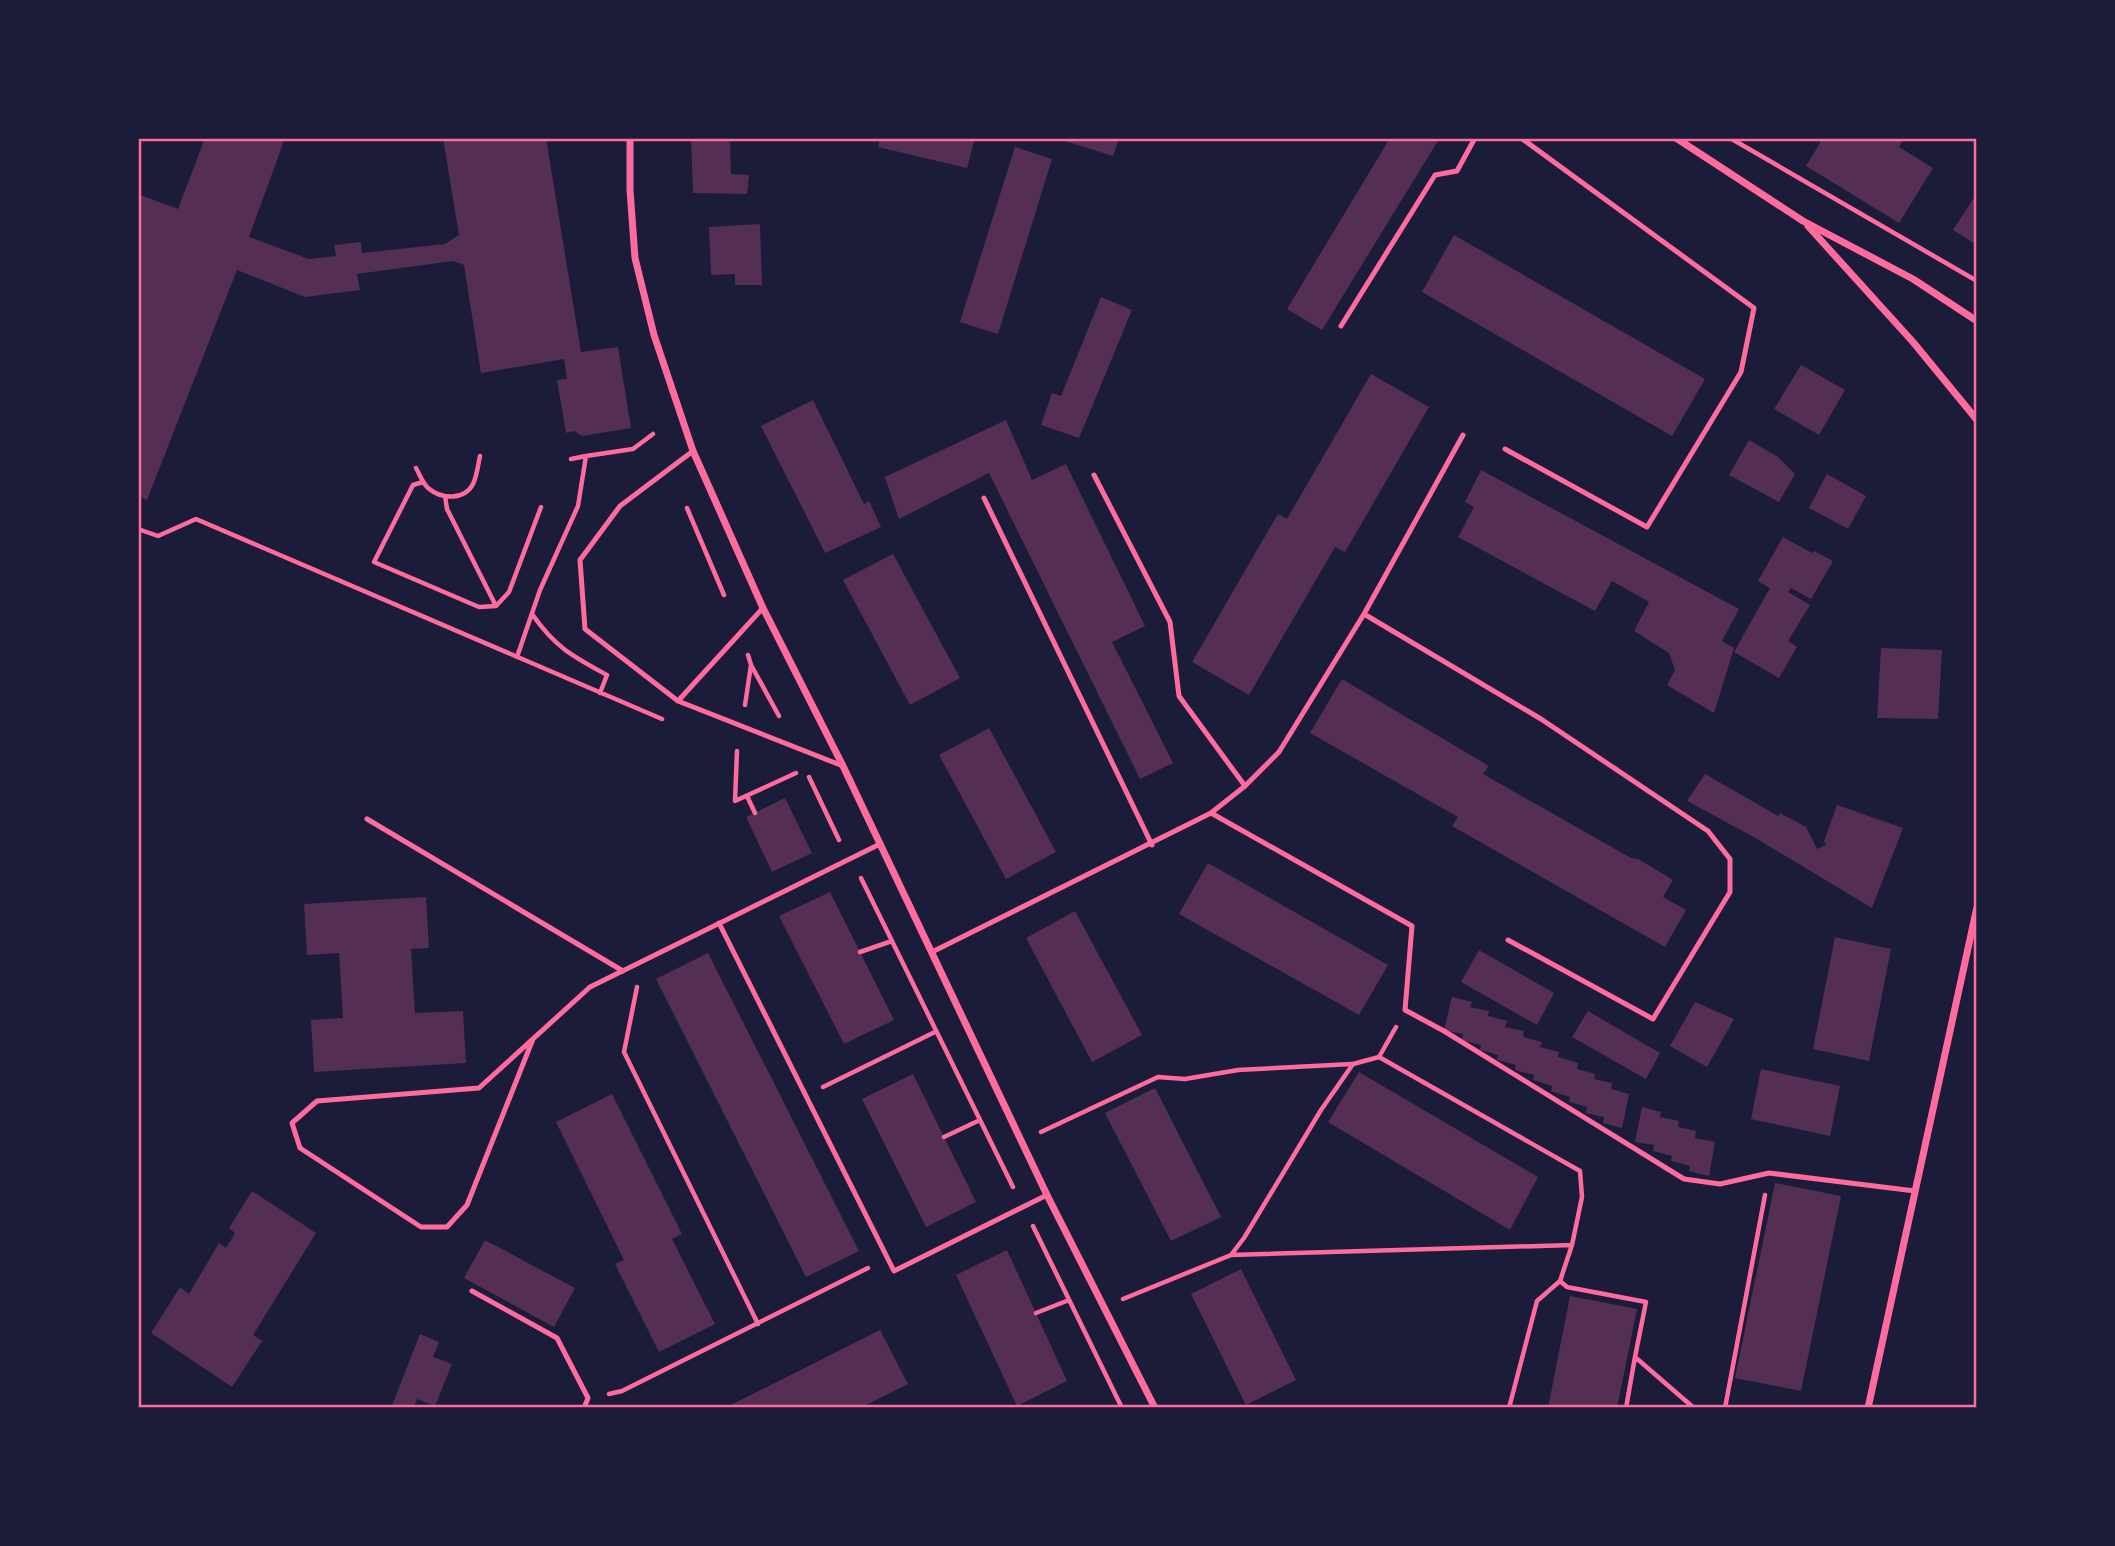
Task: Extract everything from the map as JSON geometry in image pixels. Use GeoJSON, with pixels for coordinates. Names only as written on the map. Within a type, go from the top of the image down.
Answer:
{"type":"FeatureCollection","features":[{"type":"Feature","properties":{"kind":"street"},"geometry":{"type":"LineString","coordinates":[[630,138],[630,190],[635,258],[654,335],[693,451],[763,608],[844,766],[1047,1195],[1155,1408]]}},
{"type":"Feature","properties":{"kind":"street"},"geometry":{"type":"LineString","coordinates":[[1676,138],[1803,220],[1913,279],[1977,321]]}},
{"type":"Feature","properties":{"kind":"street"},"geometry":{"type":"LineString","coordinates":[[1803,220],[1913,342],[1977,421]]}},
{"type":"Feature","properties":{"kind":"street"},"geometry":{"type":"LineString","coordinates":[[1868,1408],[1977,908]]}},
{"type":"Feature","properties":{"kind":"lane"},"geometry":{"type":"LineString","coordinates":[[1341,326],[1435,175],[1457,171],[1475,138]]}},
{"type":"Feature","properties":{"kind":"lane"},"geometry":{"type":"LineString","coordinates":[[1505,449],[1647,527],[1741,372],[1754,308],[1521,138]]}},
{"type":"Feature","properties":{"kind":"lane"},"geometry":{"type":"LineString","coordinates":[[932,952],[1152,845],[1211,813],[1245,786],[1279,752],[1364,614],[1463,435]]}},
{"type":"Feature","properties":{"kind":"lane"},"geometry":{"type":"LineString","coordinates":[[693,451],[620,506],[580,560],[585,629],[678,701],[844,766]]}},
{"type":"Feature","properties":{"kind":"lane"},"geometry":{"type":"LineString","coordinates":[[1094,475],[1170,621],[1179,696],[1245,786]]}},
{"type":"Feature","properties":{"kind":"lane"},"geometry":{"type":"LineString","coordinates":[[984,498],[1152,845]]}},
{"type":"Feature","properties":{"kind":"lane"},"geometry":{"type":"LineString","coordinates":[[678,701],[763,608]]}},
{"type":"Feature","properties":{"kind":"lane"},"geometry":{"type":"LineString","coordinates":[[1364,614],[1541,719],[1709,831],[1730,859],[1730,892],[1653,1019],[1508,940]]}},
{"type":"Feature","properties":{"kind":"lane"},"geometry":{"type":"LineString","coordinates":[[1211,813],[1412,926],[1405,1010],[1444,1031],[1684,1179],[1720,1184],[1769,1173],[1915,1191]]}},
{"type":"Feature","properties":{"kind":"lane"},"geometry":{"type":"LineString","coordinates":[[367,819],[623,971]]}},
{"type":"Feature","properties":{"kind":"lane"},"geometry":{"type":"LineString","coordinates":[[533,1039],[467,1205],[447,1227],[421,1227],[300,1148],[292,1123],[317,1101],[479,1087],[590,987],[880,844]]}},
{"type":"Feature","properties":{"kind":"lane"},"geometry":{"type":"LineString","coordinates":[[719,923],[894,1271],[1047,1195]]}},
{"type":"Feature","properties":{"kind":"lane"},"geometry":{"type":"LineString","coordinates":[[472,1292],[557,1338],[588,1398],[584,1408]]}},
{"type":"Feature","properties":{"kind":"path"},"geometry":{"type":"LineString","coordinates":[[1730,138],[1977,281]]}},
{"type":"Feature","properties":{"kind":"path"},"geometry":{"type":"LineString","coordinates":[[416,468],[423,482],[436,494],[457,496],[470,489],[480,456]]}},
{"type":"Feature","properties":{"kind":"path"},"geometry":{"type":"LineString","coordinates":[[571,459],[586,456]]}},
{"type":"Feature","properties":{"kind":"path"},"geometry":{"type":"LineString","coordinates":[[423,482],[413,485],[374,562],[479,607],[496,607],[509,592],[541,507]]}},
{"type":"Feature","properties":{"kind":"path"},"geometry":{"type":"LineString","coordinates":[[445,496],[447,509],[496,607]]}},
{"type":"Feature","properties":{"kind":"path"},"geometry":{"type":"LineString","coordinates":[[687,508],[724,595]]}},
{"type":"Feature","properties":{"kind":"path"},"geometry":{"type":"LineString","coordinates":[[138,529],[158,536],[195,519],[663,719]]}},
{"type":"Feature","properties":{"kind":"path"},"geometry":{"type":"LineString","coordinates":[[531,613],[557,646],[607,675],[600,693]]}},
{"type":"Feature","properties":{"kind":"path"},"geometry":{"type":"LineString","coordinates":[[746,648],[751,665],[779,717]]}},
{"type":"Feature","properties":{"kind":"path"},"geometry":{"type":"LineString","coordinates":[[745,709],[751,665]]}},
{"type":"Feature","properties":{"kind":"path"},"geometry":{"type":"LineString","coordinates":[[725,746],[739,752],[735,802],[796,773]]}},
{"type":"Feature","properties":{"kind":"path"},"geometry":{"type":"LineString","coordinates":[[785,769],[858,795]]}},
{"type":"Feature","properties":{"kind":"path"},"geometry":{"type":"LineString","coordinates":[[747,796],[755,813]]}},
{"type":"Feature","properties":{"kind":"path"},"geometry":{"type":"LineString","coordinates":[[860,952],[892,941],[1122,1408]]}},
{"type":"Feature","properties":{"kind":"path"},"geometry":{"type":"LineString","coordinates":[[643,961],[624,1052],[758,1324]]}},
{"type":"Feature","properties":{"kind":"path"},"geometry":{"type":"LineString","coordinates":[[1379,1057],[1405,1010]]}},
{"type":"Feature","properties":{"kind":"path"},"geometry":{"type":"LineString","coordinates":[[806,1096],[935,1032]]}},
{"type":"Feature","properties":{"kind":"path"},"geometry":{"type":"LineString","coordinates":[[1021,1141],[1157,1077],[1185,1079],[1238,1070],[1353,1064],[1379,1057],[1580,1171],[1582,1197],[1572,1245],[1560,1281],[1537,1301],[1509,1408]]}},
{"type":"Feature","properties":{"kind":"path"},"geometry":{"type":"LineString","coordinates":[[1230,1255],[1244,1238],[1321,1110],[1353,1064]]}},
{"type":"Feature","properties":{"kind":"path"},"geometry":{"type":"LineString","coordinates":[[944,1137],[980,1120]]}},
{"type":"Feature","properties":{"kind":"path"},"geometry":{"type":"LineString","coordinates":[[1725,1408],[1769,1173]]}},
{"type":"Feature","properties":{"kind":"path"},"geometry":{"type":"LineString","coordinates":[[1104,1307],[1230,1255],[1572,1245]]}},
{"type":"Feature","properties":{"kind":"path"},"geometry":{"type":"LineString","coordinates":[[588,1398],[622,1391],[888,1259]]}},
{"type":"Feature","properties":{"kind":"path"},"geometry":{"type":"LineString","coordinates":[[1560,1281],[1567,1287],[1646,1302],[1626,1408]]}},
{"type":"Feature","properties":{"kind":"path"},"geometry":{"type":"LineString","coordinates":[[1036,1313],[1069,1300]]}},
{"type":"Feature","properties":{"kind":"path"},"geometry":{"type":"LineString","coordinates":[[1635,1357],[1694,1408]]}},
{"type":"Feature","properties":{"kind":"building"},"geometry":{"type":"Polygon","coordinates":[[[205,138],[285,138],[249,237],[309,259],[336,256],[334,245],[361,242],[362,253],[445,244],[459,235],[443,138],[546,138],[581,352],[618,347],[631,428],[582,436],[574,431],[566,433],[557,380],[567,379],[564,359],[481,373],[464,265],[453,261],[357,274],[360,290],[305,297],[237,270],[147,500],[138,496],[138,194],[178,209],[205,138]]]}},
{"type":"Feature","properties":{"kind":"building"},"geometry":{"type":"Polygon","coordinates":[[[691,138],[717,138],[730,142],[731,174],[749,175],[747,194],[693,193],[691,138]]]}},
{"type":"Feature","properties":{"kind":"building"},"geometry":{"type":"Polygon","coordinates":[[[880,138],[975,138],[967,168],[878,147],[880,138]]]}},
{"type":"Feature","properties":{"kind":"building"},"geometry":{"type":"Polygon","coordinates":[[[1066,138],[1119,138],[1113,156],[1065,141],[1066,138]]]}},
{"type":"Feature","properties":{"kind":"building"},"geometry":{"type":"Polygon","coordinates":[[[1390,138],[1439,139],[1322,330],[1287,309],[1390,138]]]}},
{"type":"Feature","properties":{"kind":"building"},"geometry":{"type":"Polygon","coordinates":[[[1823,138],[1904,138],[1899,147],[1933,168],[1899,223],[1806,166],[1823,138]]]}},
{"type":"Feature","properties":{"kind":"building"},"geometry":{"type":"Polygon","coordinates":[[[1015,147],[1052,159],[998,334],[960,322],[1015,147]]]}},
{"type":"Feature","properties":{"kind":"building"},"geometry":{"type":"Polygon","coordinates":[[[1977,193],[1977,245],[1953,230],[1977,193]]]}},
{"type":"Feature","properties":{"kind":"building"},"geometry":{"type":"Polygon","coordinates":[[[760,224],[762,285],[735,285],[735,274],[711,275],[709,227],[760,224]]]}},
{"type":"Feature","properties":{"kind":"building"},"geometry":{"type":"Polygon","coordinates":[[[1454,235],[1705,379],[1672,436],[1422,292],[1454,235]]]}},
{"type":"Feature","properties":{"kind":"building"},"geometry":{"type":"Polygon","coordinates":[[[1101,297],[1132,310],[1079,438],[1041,425],[1052,393],[1061,396],[1101,297]]]}},
{"type":"Feature","properties":{"kind":"building"},"geometry":{"type":"Polygon","coordinates":[[[1801,365],[1845,390],[1819,435],[1774,409],[1801,365]]]}},
{"type":"Feature","properties":{"kind":"building"},"geometry":{"type":"Polygon","coordinates":[[[1371,374],[1429,407],[1345,552],[1335,547],[1249,695],[1192,662],[1278,514],[1287,519],[1371,374]]]}},
{"type":"Feature","properties":{"kind":"building"},"geometry":{"type":"Polygon","coordinates":[[[813,400],[864,504],[869,501],[881,527],[825,553],[761,426],[813,400]]]}},
{"type":"Feature","properties":{"kind":"building"},"geometry":{"type":"Polygon","coordinates":[[[1006,420],[1032,480],[1066,464],[1145,626],[1112,642],[1173,763],[1140,779],[989,473],[899,519],[885,477],[1006,420]]]}},
{"type":"Feature","properties":{"kind":"building"},"geometry":{"type":"Polygon","coordinates":[[[1749,440],[1778,457],[1795,474],[1779,502],[1729,475],[1749,440]]]}},
{"type":"Feature","properties":{"kind":"building"},"geometry":{"type":"Polygon","coordinates":[[[1481,470],[1739,609],[1722,641],[1734,648],[1714,713],[1667,685],[1675,670],[1669,653],[1634,631],[1649,602],[1612,581],[1595,611],[1458,537],[1474,507],[1465,502],[1481,470]]]}},
{"type":"Feature","properties":{"kind":"building"},"geometry":{"type":"Polygon","coordinates":[[[1827,474],[1866,496],[1848,529],[1809,508],[1827,474]]]}},
{"type":"Feature","properties":{"kind":"building"},"geometry":{"type":"Polygon","coordinates":[[[1783,537],[1833,561],[1811,599],[1791,588],[1788,592],[1810,605],[1788,641],[1797,647],[1779,678],[1734,652],[1770,588],[1758,581],[1783,537]]]}},
{"type":"Feature","properties":{"kind":"building"},"geometry":{"type":"Polygon","coordinates":[[[893,554],[960,678],[910,705],[843,580],[893,554]]]}},
{"type":"Feature","properties":{"kind":"building"},"geometry":{"type":"Polygon","coordinates":[[[1881,648],[1942,650],[1938,719],[1877,718],[1881,648]]]}},
{"type":"Feature","properties":{"kind":"building"},"geometry":{"type":"Polygon","coordinates":[[[1342,679],[1489,766],[1483,774],[1673,880],[1663,897],[1686,910],[1665,947],[1452,826],[1458,817],[1310,733],[1342,679]]]}},
{"type":"Feature","properties":{"kind":"building"},"geometry":{"type":"Polygon","coordinates":[[[989,728],[1056,852],[1006,879],[939,755],[989,728]]]}},
{"type":"Feature","properties":{"kind":"building"},"geometry":{"type":"Polygon","coordinates":[[[1705,774],[1778,816],[1780,813],[1806,827],[1817,849],[1826,845],[1824,841],[1837,805],[1903,828],[1872,908],[1752,836],[1687,801],[1705,774]]]}},
{"type":"Feature","properties":{"kind":"building"},"geometry":{"type":"Polygon","coordinates":[[[785,798],[812,853],[772,872],[746,817],[785,798]]]}},
{"type":"Feature","properties":{"kind":"building"},"geometry":{"type":"Polygon","coordinates":[[[1208,863],[1388,965],[1359,1015],[1179,914],[1208,863]]]}},
{"type":"Feature","properties":{"kind":"building"},"geometry":{"type":"Polygon","coordinates":[[[830,892],[894,1020],[844,1044],[779,916],[830,892]]]}},
{"type":"Feature","properties":{"kind":"building"},"geometry":{"type":"Polygon","coordinates":[[[426,897],[429,948],[411,949],[415,1013],[463,1011],[466,1063],[314,1072],[311,1020],[343,1018],[339,953],[307,955],[304,904],[426,897]]]}},
{"type":"Feature","properties":{"kind":"building"},"geometry":{"type":"Polygon","coordinates":[[[1075,911],[1142,1035],[1092,1062],[1026,938],[1075,911]]]}},
{"type":"Feature","properties":{"kind":"building"},"geometry":{"type":"Polygon","coordinates":[[[1835,937],[1891,949],[1869,1061],[1813,1049],[1835,937]]]}},
{"type":"Feature","properties":{"kind":"building"},"geometry":{"type":"Polygon","coordinates":[[[1479,950],[1554,993],[1537,1025],[1461,982],[1479,950]]]}},
{"type":"Feature","properties":{"kind":"building"},"geometry":{"type":"Polygon","coordinates":[[[708,953],[859,1251],[806,1277],[656,979],[708,953]]]}},
{"type":"Feature","properties":{"kind":"building"},"geometry":{"type":"Polygon","coordinates":[[[1452,997],[1472,1002],[1470,1007],[1489,1011],[1488,1016],[1507,1021],[1505,1027],[1524,1031],[1523,1037],[1542,1042],[1540,1047],[1559,1052],[1558,1057],[1578,1063],[1577,1069],[1595,1074],[1594,1079],[1612,1083],[1611,1089],[1629,1094],[1622,1128],[1603,1123],[1604,1117],[1586,1113],[1587,1107],[1569,1102],[1570,1097],[1551,1091],[1552,1086],[1533,1080],[1534,1075],[1515,1070],[1516,1065],[1497,1060],[1498,1055],[1480,1050],[1481,1045],[1462,1040],[1463,1034],[1444,1030],[1452,997]]]}},
{"type":"Feature","properties":{"kind":"building"},"geometry":{"type":"Polygon","coordinates":[[[1695,1002],[1734,1019],[1707,1067],[1670,1046],[1695,1002]]]}},
{"type":"Feature","properties":{"kind":"building"},"geometry":{"type":"Polygon","coordinates":[[[1588,1011],[1660,1053],[1646,1079],[1572,1037],[1588,1011]]]}},
{"type":"Feature","properties":{"kind":"building"},"geometry":{"type":"Polygon","coordinates":[[[1761,1069],[1840,1086],[1830,1136],[1751,1119],[1761,1069]]]}},
{"type":"Feature","properties":{"kind":"building"},"geometry":{"type":"Polygon","coordinates":[[[1359,1072],[1538,1177],[1510,1230],[1328,1122],[1359,1072]]]}},
{"type":"Feature","properties":{"kind":"building"},"geometry":{"type":"Polygon","coordinates":[[[913,1074],[976,1202],[926,1227],[862,1099],[913,1074]]]}},
{"type":"Feature","properties":{"kind":"building"},"geometry":{"type":"Polygon","coordinates":[[[1155,1088],[1221,1217],[1171,1241],[1105,1113],[1155,1088]]]}},
{"type":"Feature","properties":{"kind":"building"},"geometry":{"type":"Polygon","coordinates":[[[612,1094],[682,1234],[672,1239],[715,1324],[659,1352],[615,1264],[624,1260],[556,1122],[612,1094]]]}},
{"type":"Feature","properties":{"kind":"building"},"geometry":{"type":"Polygon","coordinates":[[[1642,1107],[1661,1112],[1660,1117],[1679,1121],[1678,1127],[1696,1131],[1695,1138],[1715,1142],[1709,1176],[1689,1171],[1690,1166],[1671,1161],[1672,1156],[1653,1151],[1654,1145],[1635,1142],[1642,1107]]]}},
{"type":"Feature","properties":{"kind":"building"},"geometry":{"type":"Polygon","coordinates":[[[1775,1183],[1841,1196],[1801,1391],[1735,1378],[1775,1183]]]}},
{"type":"Feature","properties":{"kind":"building"},"geometry":{"type":"Polygon","coordinates":[[[252,1191],[316,1233],[253,1335],[262,1341],[232,1387],[151,1333],[180,1287],[189,1294],[219,1243],[226,1248],[235,1233],[229,1228],[252,1191]]]}},
{"type":"Feature","properties":{"kind":"building"},"geometry":{"type":"Polygon","coordinates":[[[485,1240],[575,1288],[554,1327],[464,1278],[485,1240]]]}},
{"type":"Feature","properties":{"kind":"building"},"geometry":{"type":"Polygon","coordinates":[[[1007,1250],[1067,1381],[1017,1406],[956,1275],[1007,1250]]]}},
{"type":"Feature","properties":{"kind":"building"},"geometry":{"type":"Polygon","coordinates":[[[1241,1269],[1296,1380],[1246,1405],[1191,1294],[1241,1269]]]}},
{"type":"Feature","properties":{"kind":"building"},"geometry":{"type":"Polygon","coordinates":[[[1570,1296],[1637,1309],[1617,1408],[1548,1408],[1570,1296]]]}},
{"type":"Feature","properties":{"kind":"building"},"geometry":{"type":"Polygon","coordinates":[[[880,1330],[908,1384],[860,1408],[725,1408],[880,1330]]]}},
{"type":"Feature","properties":{"kind":"building"},"geometry":{"type":"Polygon","coordinates":[[[420,1334],[439,1342],[433,1357],[452,1364],[435,1406],[417,1399],[413,1408],[391,1408],[420,1334]]]}}]}
